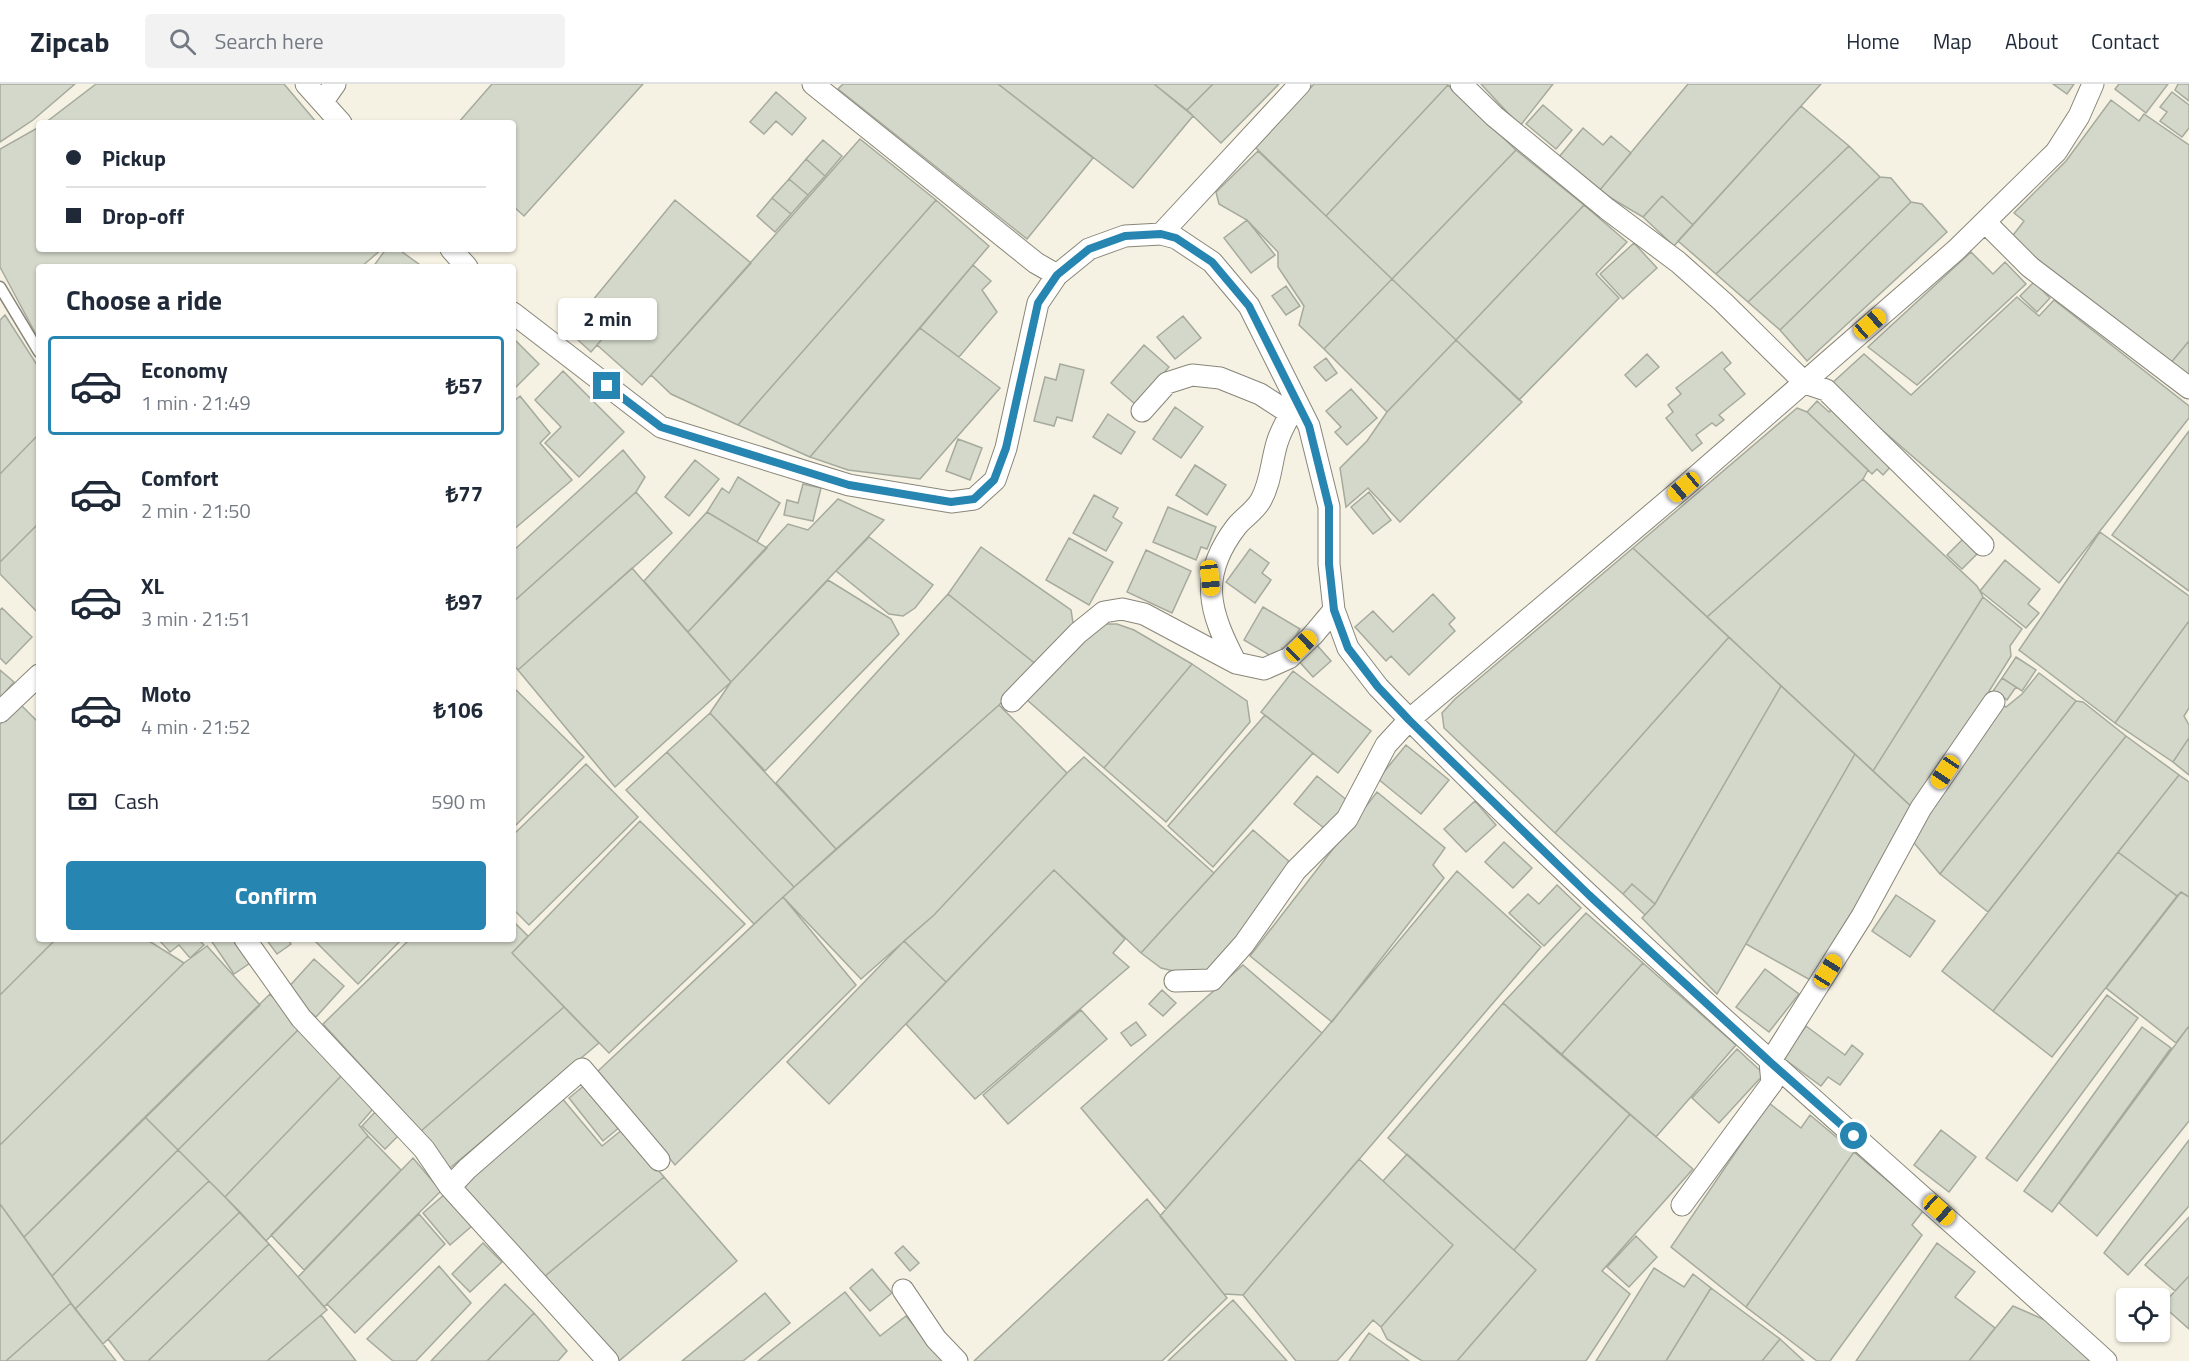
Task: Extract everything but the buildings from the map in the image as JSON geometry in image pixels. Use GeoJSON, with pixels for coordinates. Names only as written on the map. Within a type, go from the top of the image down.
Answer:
{"type":"FeatureCollection","features":[{"type":"Feature","properties":{"kind":"street"},"geometry":{"type":"LineString","coordinates":[[306,84],[338,120]]}},
{"type":"Feature","properties":{"kind":"street"},"geometry":{"type":"LineString","coordinates":[[322,101],[335,84]]}},
{"type":"Feature","properties":{"kind":"street"},"geometry":{"type":"LineString","coordinates":[[813,84],[1036,263],[1057,275]]}},
{"type":"Feature","properties":{"kind":"street"},"geometry":{"type":"LineString","coordinates":[[1161,234],[1300,84]]}},
{"type":"Feature","properties":{"kind":"street"},"geometry":{"type":"LineString","coordinates":[[1461,84],[1494,116],[1607,209],[1678,262],[1723,302],[1805,383],[1826,390],[1983,545]]}},
{"type":"Feature","properties":{"kind":"street"},"geometry":{"type":"LineString","coordinates":[[1175,981],[1212,980],[1236,953],[1296,870],[1347,819],[1386,745],[1409,720],[1805,383],[1835,354],[1956,250],[2056,152],[2079,116],[2093,84]]}},
{"type":"Feature","properties":{"kind":"street"},"geometry":{"type":"LineString","coordinates":[[1985,222],[2030,267],[2189,387]]}},
{"type":"Feature","properties":{"kind":"street"},"geometry":{"type":"LineString","coordinates":[[516,315],[661,427],[849,485],[951,502],[974,499],[994,480],[1006,448],[1038,303],[1057,275],[1089,249],[1125,236],[1161,234],[1176,238],[1212,262],[1249,306],[1294,408],[1309,426],[1329,507],[1329,564],[1334,610],[1348,648],[1378,687],[1589,895],[1770,1062],[2106,1361]]}},
{"type":"Feature","properties":{"kind":"street"},"geometry":{"type":"LineString","coordinates":[[454,252],[464,264]]}},
{"type":"Feature","properties":{"kind":"street"},"geometry":{"type":"LineString","coordinates":[[1142,411],[1167,383],[1192,375],[1220,378],[1294,408]]}},
{"type":"Feature","properties":{"kind":"street"},"geometry":{"type":"LineString","coordinates":[[1236,663],[1222,636],[1213,608],[1210,578],[1218,555],[1237,526],[1260,503],[1269,485],[1277,442],[1294,408]]}},
{"type":"Feature","properties":{"kind":"street"},"geometry":{"type":"LineString","coordinates":[[1012,701],[1078,633],[1104,612],[1122,609],[1144,614],[1236,663],[1264,669],[1289,658],[1334,610]]}},
{"type":"Feature","properties":{"kind":"street"},"geometry":{"type":"LineString","coordinates":[[0,712],[36,678]]}},
{"type":"Feature","properties":{"kind":"street"},"geometry":{"type":"LineString","coordinates":[[1682,1205],[1772,1083],[1770,1062],[1862,916],[1920,807],[1994,702]]}},
{"type":"Feature","properties":{"kind":"street"},"geometry":{"type":"LineString","coordinates":[[247,942],[301,1018],[424,1149],[450,1187],[608,1361]]}},
{"type":"Feature","properties":{"kind":"street"},"geometry":{"type":"LineString","coordinates":[[450,1187],[467,1169],[582,1069],[659,1160]]}},
{"type":"Feature","properties":{"kind":"street"},"geometry":{"type":"LineString","coordinates":[[903,1290],[936,1339],[957,1361]]}},
{"type":"Feature","properties":{"kind":"lane"},"geometry":{"type":"LineString","coordinates":[[0,287],[36,347]]}},
{"type":"Feature","properties":{"kind":"route"},"geometry":{"type":"LineString","coordinates":[[607,386],[661,427],[849,485],[951,502],[974,499],[994,480],[1006,448],[1038,303],[1057,275],[1089,249],[1125,236],[1161,234],[1176,238],[1212,262],[1249,306],[1309,426],[1329,507],[1329,564],[1334,610],[1348,648],[1378,687],[1409,720],[1589,895],[1854,1136]]}}]}
